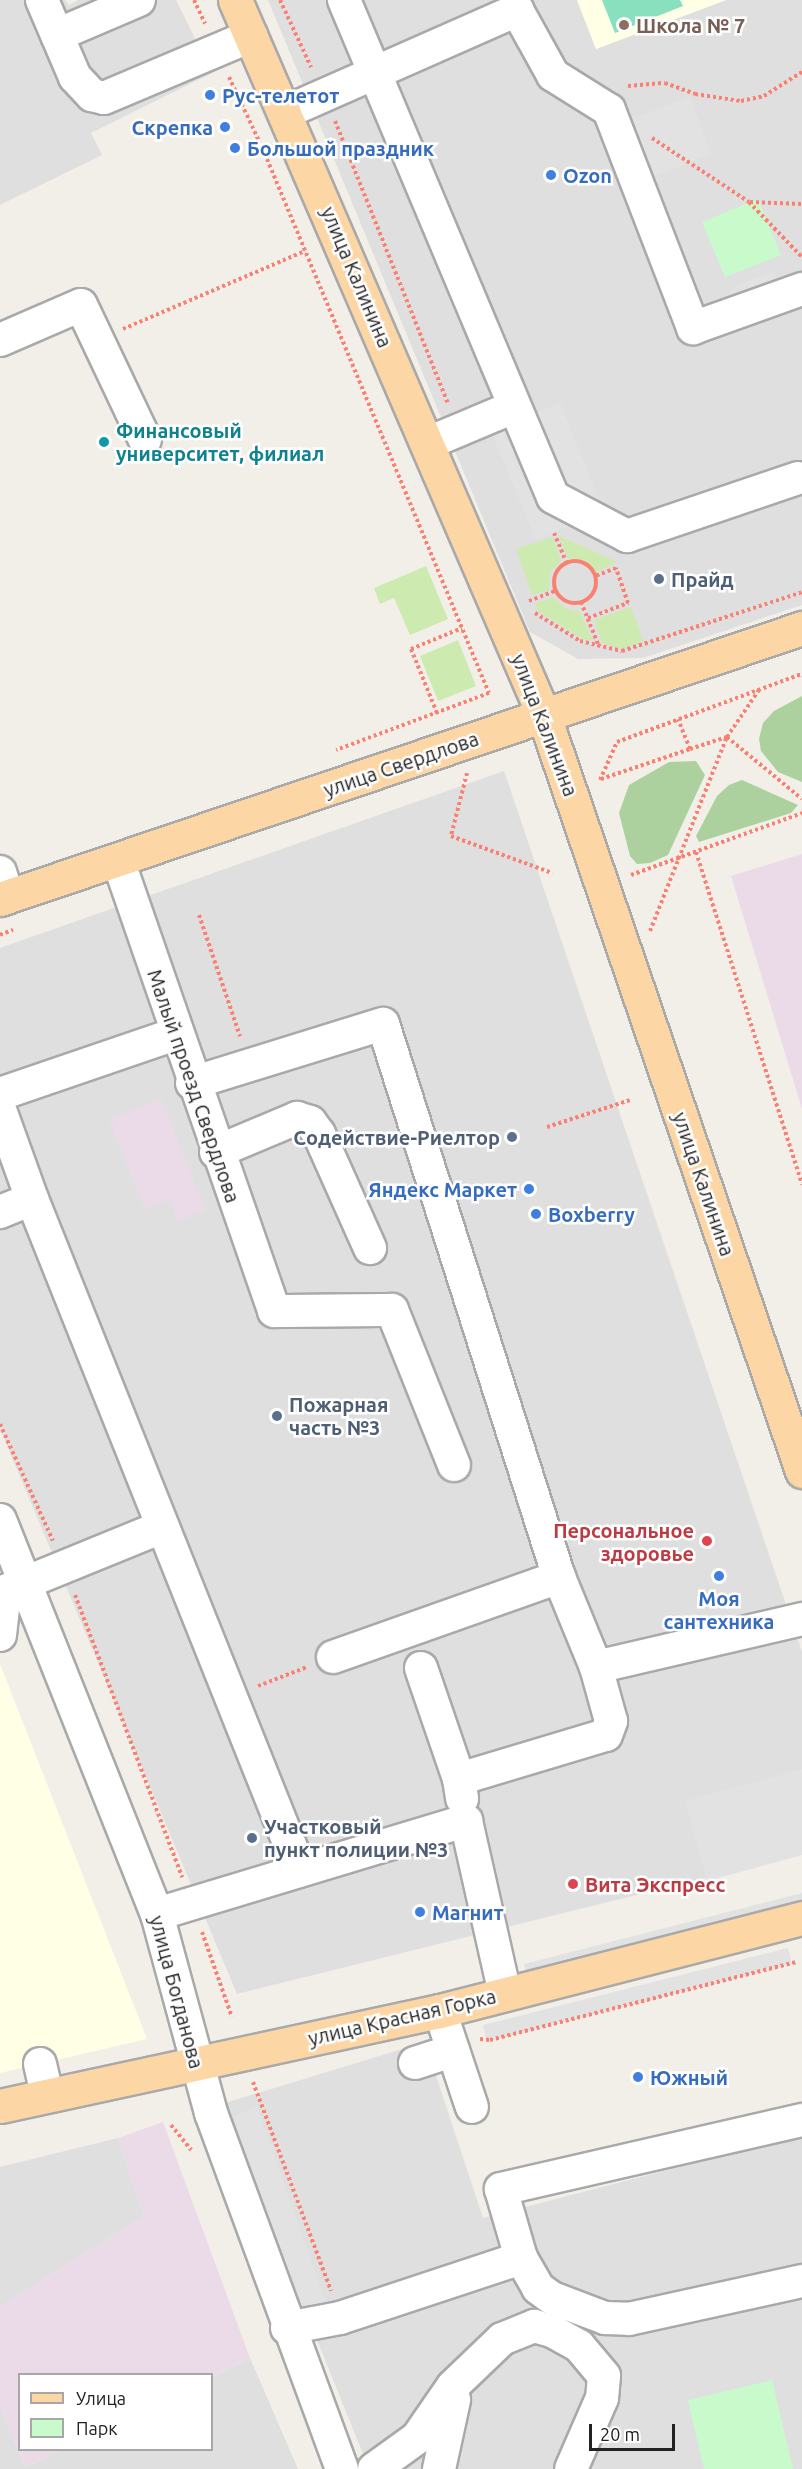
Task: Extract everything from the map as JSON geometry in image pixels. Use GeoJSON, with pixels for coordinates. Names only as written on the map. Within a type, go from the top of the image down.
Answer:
{"type":"FeatureCollection","features":[{"type":"Feature","properties":{"kind":"main road","name":"улица Калинина"},"geometry":{"type":"LineString","coordinates":[[235,0],[286,112],[543,716],[802,1471]]}},
{"type":"Feature","properties":{"kind":"main road","name":"улица Свердлова"},"geometry":{"type":"LineString","coordinates":[[3,889],[118,860],[802,628]]}},
{"type":"Feature","properties":{"kind":"main road","name":"улица Красная Горка"},"geometry":{"type":"LineString","coordinates":[[0,2106],[440,2011],[802,1918]]}},
{"type":"Feature","properties":{"kind":"street"},"geometry":{"type":"LineString","coordinates":[[42,0],[81,86],[104,98],[251,36]]}},
{"type":"Feature","properties":{"kind":"street"},"geometry":{"type":"LineString","coordinates":[[57,35],[139,0]]}},
{"type":"Feature","properties":{"kind":"street"},"geometry":{"type":"LineString","coordinates":[[344,0],[553,497],[627,536],[798,478]]}},
{"type":"Feature","properties":{"kind":"street"},"geometry":{"type":"LineString","coordinates":[[286,112],[377,75],[515,5],[553,75],[609,110],[693,328],[802,289]]}},
{"type":"Feature","properties":{"kind":"street"},"geometry":{"type":"LineString","coordinates":[[0,340],[81,305],[145,440]]}},
{"type":"Feature","properties":{"kind":"street"},"geometry":{"type":"LineString","coordinates":[[428,443],[514,407]]}},
{"type":"Feature","properties":{"kind":"street","name":"Малый проезд Свердлова"},"geometry":{"type":"LineString","coordinates":[[118,860],[175,1034],[274,1311],[392,1310],[454,1465]]}},
{"type":"Feature","properties":{"kind":"street"},"geometry":{"type":"LineString","coordinates":[[192,1083],[383,1024],[559,1577],[596,1667],[611,1721],[606,1734],[459,1779]]}},
{"type":"Feature","properties":{"kind":"street"},"geometry":{"type":"LineString","coordinates":[[0,1094],[175,1034]]}},
{"type":"Feature","properties":{"kind":"street"},"geometry":{"type":"LineString","coordinates":[[0,1110],[32,1199],[300,1870]]}},
{"type":"Feature","properties":{"kind":"street"},"geometry":{"type":"LineString","coordinates":[[216,1152],[297,1118],[310,1122],[370,1248]]}},
{"type":"Feature","properties":{"kind":"street"},"geometry":{"type":"LineString","coordinates":[[0,1212],[32,1199]]}},
{"type":"Feature","properties":{"kind":"street","name":"улица Богданова"},"geometry":{"type":"LineString","coordinates":[[0,1521],[10,1588],[157,1914],[197,2063],[287,2328],[342,2469]]}},
{"type":"Feature","properties":{"kind":"street"},"geometry":{"type":"LineString","coordinates":[[0,1635],[10,1588],[162,1527]]}},
{"type":"Feature","properties":{"kind":"street"},"geometry":{"type":"LineString","coordinates":[[333,1657],[559,1577]]}},
{"type":"Feature","properties":{"kind":"street"},"geometry":{"type":"LineString","coordinates":[[596,1667],[802,1619]]}},
{"type":"Feature","properties":{"kind":"street"},"geometry":{"type":"LineString","coordinates":[[421,1668],[459,1779],[466,1821],[505,1994]]}},
{"type":"Feature","properties":{"kind":"street"},"geometry":{"type":"LineString","coordinates":[[157,1914],[466,1821]]}},
{"type":"Feature","properties":{"kind":"street"},"geometry":{"type":"LineString","coordinates":[[440,2011],[472,2107]]}},
{"type":"Feature","properties":{"kind":"street"},"geometry":{"type":"LineString","coordinates":[[414,2063],[453,2051]]}},
{"type":"Feature","properties":{"kind":"street"},"geometry":{"type":"LineString","coordinates":[[40,2064],[47,2095]]}},
{"type":"Feature","properties":{"kind":"street"},"geometry":{"type":"LineString","coordinates":[[802,2120],[501,2189],[521,2258],[543,2293],[616,2320],[802,2281]]}},
{"type":"Feature","properties":{"kind":"street"},"geometry":{"type":"LineString","coordinates":[[287,2328],[339,2318],[521,2258]]}},
{"type":"Feature","properties":{"kind":"street"},"geometry":{"type":"LineString","coordinates":[[374,2469],[417,2439],[464,2375],[502,2338],[528,2327],[552,2331],[588,2353],[601,2369],[605,2386],[571,2469]]}},
{"type":"Feature","properties":{"kind":"street"},"geometry":{"type":"LineString","coordinates":[[440,2469],[444,2432],[464,2375]]}},
{"type":"Feature","properties":{"kind":"path"},"geometry":{"type":"LineString","coordinates":[[280,0],[324,97]]}},
{"type":"Feature","properties":{"kind":"path"},"geometry":{"type":"LineString","coordinates":[[594,101],[630,86],[665,83],[695,94],[741,100],[764,96],[802,72]]}},
{"type":"Feature","properties":{"kind":"path"},"geometry":{"type":"LineString","coordinates":[[649,136],[749,202],[802,257]]}},
{"type":"Feature","properties":{"kind":"path"},"geometry":{"type":"LineString","coordinates":[[265,155],[489,693],[326,754]]}},
{"type":"Feature","properties":{"kind":"path"},"geometry":{"type":"LineString","coordinates":[[749,202],[802,204]]}},
{"type":"Feature","properties":{"kind":"path"},"geometry":{"type":"LineString","coordinates":[[97,339],[306,251]]}},
{"type":"Feature","properties":{"kind":"path"},"geometry":{"type":"LineString","coordinates":[[554,533],[567,563]]}},
{"type":"Feature","properties":{"kind":"path"},"geometry":{"type":"LineString","coordinates":[[567,563],[584,564],[595,576],[592,594],[581,602],[567,602],[555,591],[555,573],[567,563]]}},
{"type":"Feature","properties":{"kind":"path"},"geometry":{"type":"LineString","coordinates":[[588,618],[628,603],[616,568],[595,576]]}},
{"type":"Feature","properties":{"kind":"path"},"geometry":{"type":"LineString","coordinates":[[529,601],[555,591]]}},
{"type":"Feature","properties":{"kind":"path"},"geometry":{"type":"LineString","coordinates":[[581,602],[599,645]]}},
{"type":"Feature","properties":{"kind":"path"},"geometry":{"type":"LineString","coordinates":[[437,713],[411,649],[462,628]]}},
{"type":"Feature","properties":{"kind":"path"},"geometry":{"type":"LineString","coordinates":[[603,790],[600,779],[617,742],[802,674]]}},
{"type":"Feature","properties":{"kind":"path"},"geometry":{"type":"LineString","coordinates":[[650,932],[727,737],[759,690]]}},
{"type":"Feature","properties":{"kind":"path"},"geometry":{"type":"LineString","coordinates":[[678,720],[690,749]]}},
{"type":"Feature","properties":{"kind":"path"},"geometry":{"type":"LineString","coordinates":[[600,779],[727,737]]}},
{"type":"Feature","properties":{"kind":"path"},"geometry":{"type":"LineString","coordinates":[[727,737],[802,798]]}},
{"type":"Feature","properties":{"kind":"path"},"geometry":{"type":"LineString","coordinates":[[468,771],[451,836],[552,873]]}},
{"type":"Feature","properties":{"kind":"path"},"geometry":{"type":"LineString","coordinates":[[631,875],[802,813]]}},
{"type":"Feature","properties":{"kind":"path"},"geometry":{"type":"LineString","coordinates":[[696,852],[802,1185]]}},
{"type":"Feature","properties":{"kind":"path"},"geometry":{"type":"LineString","coordinates":[[628,864],[635,886]]}},
{"type":"Feature","properties":{"kind":"path"},"geometry":{"type":"LineString","coordinates":[[199,915],[250,1065]]}},
{"type":"Feature","properties":{"kind":"path"},"geometry":{"type":"LineString","coordinates":[[646,920],[653,943]]}},
{"type":"Feature","properties":{"kind":"path"},"geometry":{"type":"LineString","coordinates":[[547,1127],[630,1100]]}},
{"type":"Feature","properties":{"kind":"path"},"geometry":{"type":"LineString","coordinates":[[0,1424],[64,1565],[192,1902],[232,2017]]}},
{"type":"Feature","properties":{"kind":"path"},"geometry":{"type":"LineString","coordinates":[[490,2040],[796,1962]]}},
{"type":"Feature","properties":{"kind":"path"},"geometry":{"type":"LineString","coordinates":[[251,2074],[324,2271]]}},
{"type":"Feature","properties":{"kind":"shaded area"},"geometry":{"type":"Polygon","coordinates":[[[0,0],[65,0],[69,5],[78,0],[176,0],[212,73],[91,133],[102,155],[0,205],[0,0]]]}},
{"type":"Feature","properties":{"kind":"shaded area"},"geometry":{"type":"Polygon","coordinates":[[[268,0],[577,0],[596,49],[726,0],[802,0],[802,605],[643,658],[578,659],[530,632],[268,0]]]}},
{"type":"Feature","properties":{"kind":"shaded area","name":"Школа № 7"},"geometry":{"type":"Polygon","coordinates":[[[577,0],[726,0],[596,49],[577,0]]]}},
{"type":"Feature","properties":{"kind":"shaded area"},"geometry":{"type":"Polygon","coordinates":[[[690,97],[711,154],[637,183],[615,125],[690,97]]]}},
{"type":"Feature","properties":{"kind":"shaded area"},"geometry":{"type":"Polygon","coordinates":[[[771,272],[795,291],[725,316],[731,288],[771,272]]]}},
{"type":"Feature","properties":{"kind":"shaded area"},"geometry":{"type":"Polygon","coordinates":[[[560,403],[604,512],[536,540],[491,431],[560,403]]]}},
{"type":"Feature","properties":{"kind":"shaded area"},"geometry":{"type":"Polygon","coordinates":[[[504,771],[802,1652],[802,1854],[237,1994],[0,1429],[0,948],[504,771]]]}},
{"type":"Feature","properties":{"kind":"shaded area"},"geometry":{"type":"Polygon","coordinates":[[[802,854],[802,1109],[731,876],[802,854]]]}},
{"type":"Feature","properties":{"kind":"shaded area"},"geometry":{"type":"Polygon","coordinates":[[[161,1099],[206,1210],[178,1221],[169,1199],[145,1209],[109,1120],[161,1099]]]}},
{"type":"Feature","properties":{"kind":"shaded area"},"geometry":{"type":"Polygon","coordinates":[[[0,1664],[147,2039],[0,2073],[0,1664]]]}},
{"type":"Feature","properties":{"kind":"shaded area"},"geometry":{"type":"Polygon","coordinates":[[[802,1769],[802,1855],[707,1881],[685,1801],[802,1769]]]}},
{"type":"Feature","properties":{"kind":"shaded area"},"geometry":{"type":"Polygon","coordinates":[[[802,1893],[802,1911],[528,1980],[524,1964],[802,1893]]]}},
{"type":"Feature","properties":{"kind":"shaded area"},"geometry":{"type":"Polygon","coordinates":[[[788,1948],[792,1964],[487,2042],[483,2025],[788,1948]]]}},
{"type":"Feature","properties":{"kind":"shaded area"},"geometry":{"type":"Polygon","coordinates":[[[425,2042],[483,2218],[802,2135],[802,2469],[369,2469],[222,2104],[425,2042]]]}},
{"type":"Feature","properties":{"kind":"shaded area"},"geometry":{"type":"Polygon","coordinates":[[[257,2106],[328,2309],[294,2320],[221,2123],[257,2106]]]}},
{"type":"Feature","properties":{"kind":"shaded area"},"geometry":{"type":"Polygon","coordinates":[[[163,2122],[250,2358],[213,2376],[213,2373],[18,2373],[18,2450],[0,2406],[0,2307],[144,2216],[118,2138],[163,2122]]]}},
{"type":"Feature","properties":{"kind":"shaded area"},"geometry":{"type":"Polygon","coordinates":[[[118,2138],[144,2216],[0,2307],[0,2167],[118,2138]]]}},
{"type":"Feature","properties":{"kind":"shaded area"},"geometry":{"type":"Polygon","coordinates":[[[250,2358],[298,2469],[0,2469],[0,2406],[25,2467],[60,2451],[213,2451],[213,2376],[250,2358]]]}},
{"type":"Feature","properties":{"kind":"shaded area"},"geometry":{"type":"Polygon","coordinates":[[[18,2451],[60,2451],[25,2467],[18,2451]]]}},
{"type":"Feature","properties":{"kind":"green space"},"geometry":{"type":"Polygon","coordinates":[[[602,0],[680,0],[683,6],[615,33],[602,0]]]}},
{"type":"Feature","properties":{"kind":"green space"},"geometry":{"type":"Polygon","coordinates":[[[758,199],[781,255],[725,277],[702,222],[758,199]]]}},
{"type":"Feature","properties":{"kind":"green space"},"geometry":{"type":"Polygon","coordinates":[[[558,535],[617,562],[596,572],[584,560],[568,559],[558,535]]]}},
{"type":"Feature","properties":{"kind":"green space"},"geometry":{"type":"Polygon","coordinates":[[[553,537],[561,561],[550,572],[549,590],[532,595],[516,549],[553,537]]]}},
{"type":"Feature","properties":{"kind":"green space"},"geometry":{"type":"Polygon","coordinates":[[[426,566],[448,619],[410,635],[394,598],[380,604],[374,588],[426,566]]]}},
{"type":"Feature","properties":{"kind":"green space"},"geometry":{"type":"Polygon","coordinates":[[[553,597],[565,608],[580,612],[593,640],[582,639],[538,611],[535,604],[553,597]]]}},
{"type":"Feature","properties":{"kind":"green space"},"geometry":{"type":"Polygon","coordinates":[[[631,607],[643,641],[623,649],[602,643],[594,620],[631,607]]]}},
{"type":"Feature","properties":{"kind":"green space"},"geometry":{"type":"Polygon","coordinates":[[[458,640],[476,686],[438,701],[420,656],[458,640]]]}},
{"type":"Feature","properties":{"kind":"green space"},"geometry":{"type":"Polygon","coordinates":[[[802,696],[802,782],[778,772],[761,751],[759,739],[763,723],[774,711],[802,696]]]}},
{"type":"Feature","properties":{"kind":"green space"},"geometry":{"type":"Polygon","coordinates":[[[696,761],[705,775],[668,855],[650,863],[637,864],[630,856],[619,813],[629,785],[669,762],[696,761]]]}},
{"type":"Feature","properties":{"kind":"green space"},"geometry":{"type":"Polygon","coordinates":[[[742,780],[798,805],[791,813],[699,842],[696,836],[717,796],[729,785],[742,780]]]}},
{"type":"Feature","properties":{"kind":"green space"},"geometry":{"type":"Polygon","coordinates":[[[772,2380],[793,2469],[704,2469],[688,2400],[772,2380]]]}},
{"type":"Feature","properties":{"kind":"place","name":"Школа № 7"},"geometry":{"type":"Point","coordinates":[624,25]}},
{"type":"Feature","properties":{"kind":"place","name":"Рус-телетот"},"geometry":{"type":"Point","coordinates":[210,95]}},
{"type":"Feature","properties":{"kind":"place","name":"Скрепка"},"geometry":{"type":"Point","coordinates":[225,127]}},
{"type":"Feature","properties":{"kind":"place","name":"Большой праздник"},"geometry":{"type":"Point","coordinates":[235,148]}},
{"type":"Feature","properties":{"kind":"place","name":"Ozon"},"geometry":{"type":"Point","coordinates":[551,175]}},
{"type":"Feature","properties":{"kind":"place","name":"Финансовый университет, филиал"},"geometry":{"type":"Point","coordinates":[104,442]}},
{"type":"Feature","properties":{"kind":"place","name":"Прайд"},"geometry":{"type":"Point","coordinates":[659,579]}},
{"type":"Feature","properties":{"kind":"place","name":"Содействие-Риелтор"},"geometry":{"type":"Point","coordinates":[512,1137]}},
{"type":"Feature","properties":{"kind":"place","name":"Яндекс Маркет"},"geometry":{"type":"Point","coordinates":[529,1189]}},
{"type":"Feature","properties":{"kind":"place","name":"Boxberry"},"geometry":{"type":"Point","coordinates":[536,1214]}},
{"type":"Feature","properties":{"kind":"place","name":"Пожарная часть №3"},"geometry":{"type":"Point","coordinates":[277,1416]}},
{"type":"Feature","properties":{"kind":"place","name":"Персональное здоровье"},"geometry":{"type":"Point","coordinates":[707,1541]}},
{"type":"Feature","properties":{"kind":"place","name":"Моя сантехника"},"geometry":{"type":"Point","coordinates":[719,1576]}},
{"type":"Feature","properties":{"kind":"place","name":"Участковый пункт полиции №3"},"geometry":{"type":"Point","coordinates":[252,1838]}},
{"type":"Feature","properties":{"kind":"place","name":"Вита Экспресс"},"geometry":{"type":"Point","coordinates":[573,1884]}},
{"type":"Feature","properties":{"kind":"place","name":"Магнит"},"geometry":{"type":"Point","coordinates":[420,1912]}},
{"type":"Feature","properties":{"kind":"place","name":"Южный"},"geometry":{"type":"Point","coordinates":[638,2077]}}]}
